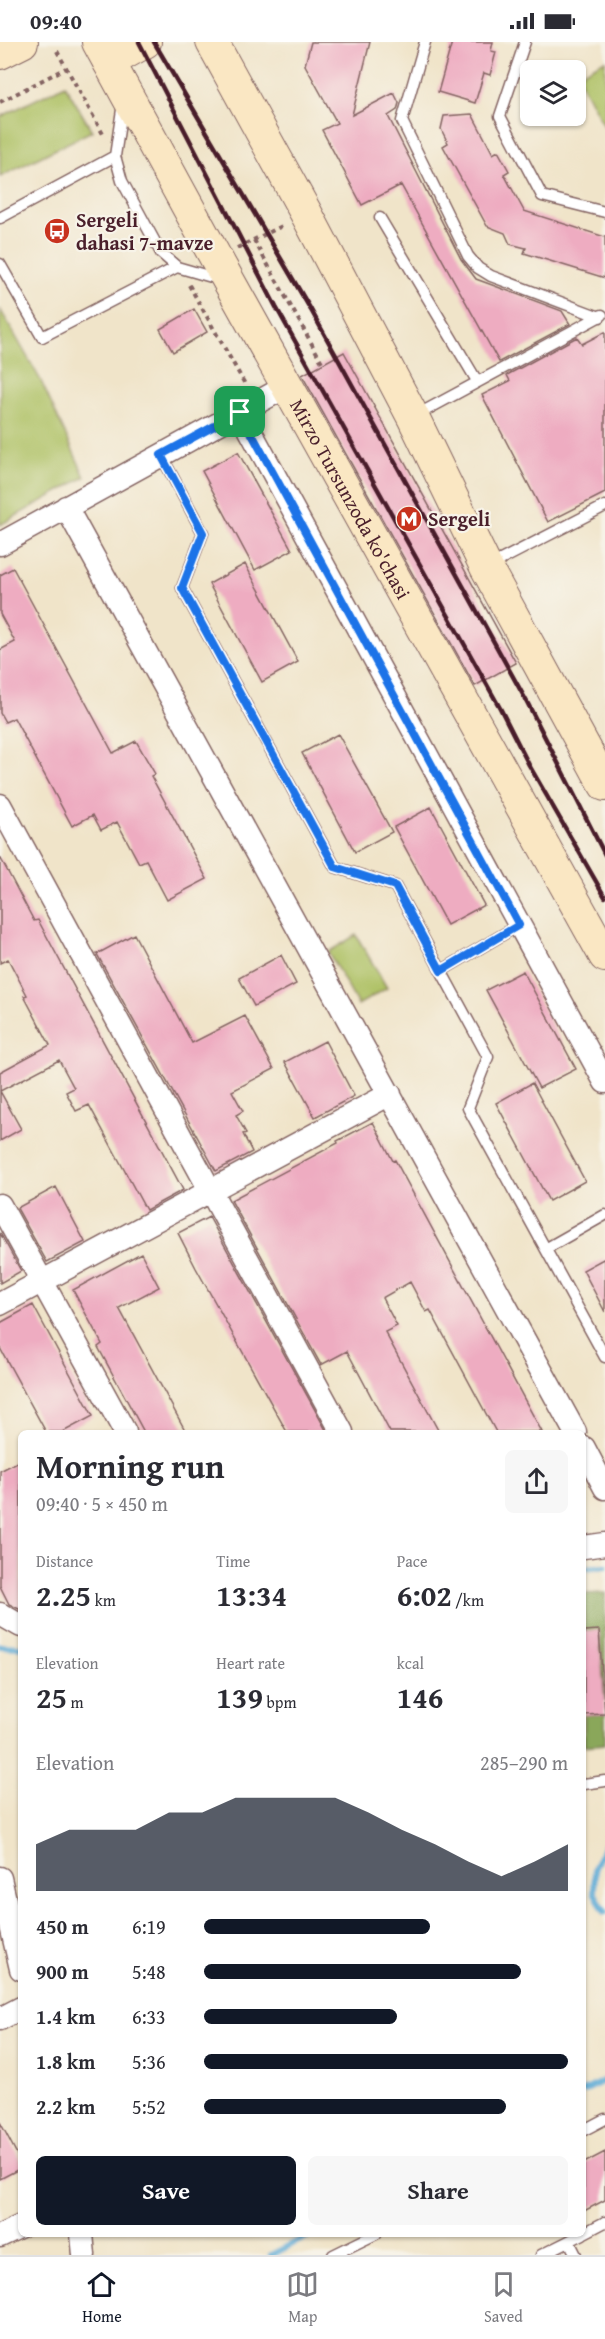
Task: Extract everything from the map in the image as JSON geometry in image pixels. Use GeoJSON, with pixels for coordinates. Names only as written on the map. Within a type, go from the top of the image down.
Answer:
{"type":"FeatureCollection","features":[{"type":"Feature","properties":{"kind":"main road"},"geometry":{"type":"LineString","coordinates":[[0,53],[22,42]]}},
{"type":"Feature","properties":{"kind":"main road"},"geometry":{"type":"LineString","coordinates":[[104,52],[145,42]]}},
{"type":"Feature","properties":{"kind":"main road"},"geometry":{"type":"LineString","coordinates":[[212,42],[306,213],[412,417],[486,567],[605,785]]}},
{"type":"Feature","properties":{"kind":"main road","name":"Mirzo Tursunzoda ko'chasi"},"geometry":{"type":"LineString","coordinates":[[104,52],[605,956]]}},
{"type":"Feature","properties":{"kind":"street"},"geometry":{"type":"LineString","coordinates":[[0,544],[289,385]]}},
{"type":"Feature","properties":{"kind":"street"},"geometry":{"type":"LineString","coordinates":[[240,412],[605,1082]]}},
{"type":"Feature","properties":{"kind":"street"},"geometry":{"type":"LineString","coordinates":[[66,507],[574,1430]]}},
{"type":"Feature","properties":{"kind":"street"},"geometry":{"type":"LineString","coordinates":[[0,805],[341,1430]]}},
{"type":"Feature","properties":{"kind":"street"},"geometry":{"type":"LineString","coordinates":[[0,1304],[390,1094]]}},
{"type":"Feature","properties":{"kind":"street"},"geometry":{"type":"LineString","coordinates":[[0,1205],[123,1430]]}},
{"type":"Feature","properties":{"kind":"street"},"geometry":{"type":"LineString","coordinates":[[586,1452],[605,1488]]}},
{"type":"Feature","properties":{"kind":"street"},"geometry":{"type":"LineString","coordinates":[[586,1547],[605,1544]]}},
{"type":"Feature","properties":{"kind":"street"},"geometry":{"type":"LineString","coordinates":[[0,1614],[18,1624]]}},
{"type":"Feature","properties":{"kind":"street"},"geometry":{"type":"LineString","coordinates":[[0,1878],[18,1956]]}},
{"type":"Feature","properties":{"kind":"street"},"geometry":{"type":"LineString","coordinates":[[0,2019],[18,2010]]}},
{"type":"Feature","properties":{"kind":"street"},"geometry":{"type":"LineString","coordinates":[[0,2236],[18,2227]]}},
{"type":"Feature","properties":{"kind":"street"},"geometry":{"type":"LineString","coordinates":[[82,2237],[84,2255]]}},
{"type":"Feature","properties":{"kind":"lane"},"geometry":{"type":"LineString","coordinates":[[425,42],[402,121],[468,256],[478,268],[491,276],[602,315]]}},
{"type":"Feature","properties":{"kind":"lane"},"geometry":{"type":"LineString","coordinates":[[525,42],[500,116],[542,196],[605,212]]}},
{"type":"Feature","properties":{"kind":"lane"},"geometry":{"type":"LineString","coordinates":[[125,92],[115,156],[122,181],[161,253],[177,267],[231,283]]}},
{"type":"Feature","properties":{"kind":"lane"},"geometry":{"type":"LineString","coordinates":[[0,218],[115,156]]}},
{"type":"Feature","properties":{"kind":"lane"},"geometry":{"type":"LineString","coordinates":[[380,218],[477,381]]}},
{"type":"Feature","properties":{"kind":"lane"},"geometry":{"type":"LineString","coordinates":[[0,264],[42,337],[177,267]]}},
{"type":"Feature","properties":{"kind":"lane"},"geometry":{"type":"LineString","coordinates":[[412,417],[602,315]]}},
{"type":"Feature","properties":{"kind":"lane"},"geometry":{"type":"LineString","coordinates":[[161,455],[203,533],[182,588],[335,867],[395,886],[488,1057],[468,1108],[605,1357]]}},
{"type":"Feature","properties":{"kind":"lane"},"geometry":{"type":"LineString","coordinates":[[486,567],[605,506]]}},
{"type":"Feature","properties":{"kind":"lane"},"geometry":{"type":"LineString","coordinates":[[441,971],[519,925]]}},
{"type":"Feature","properties":{"kind":"lane"},"geometry":{"type":"LineString","coordinates":[[547,1248],[605,1215]]}},
{"type":"Feature","properties":{"kind":"lane"},"geometry":{"type":"LineString","coordinates":[[586,1784],[605,1781]]}},
{"type":"Feature","properties":{"kind":"lane"},"geometry":{"type":"LineString","coordinates":[[586,2129],[605,2119]]}},
{"type":"Feature","properties":{"kind":"lane"},"geometry":{"type":"LineString","coordinates":[[586,2232],[605,2222]]}},
{"type":"Feature","properties":{"kind":"lane"},"geometry":{"type":"LineString","coordinates":[[333,2255],[370,2237]]}},
{"type":"Feature","properties":{"kind":"lane"},"geometry":{"type":"LineString","coordinates":[[541,2255],[576,2237]]}},
{"type":"Feature","properties":{"kind":"lane"},"geometry":{"type":"LineString","coordinates":[[569,2241],[576,2255]]}},
{"type":"Feature","properties":{"kind":"path"},"geometry":{"type":"LineString","coordinates":[[57,51],[115,156]]}},
{"type":"Feature","properties":{"kind":"path"},"geometry":{"type":"LineString","coordinates":[[0,102],[66,68]]}},
{"type":"Feature","properties":{"kind":"path"},"geometry":{"type":"LineString","coordinates":[[236,249],[292,221]]}},
{"type":"Feature","properties":{"kind":"path"},"geometry":{"type":"LineString","coordinates":[[254,240],[323,364]]}},
{"type":"Feature","properties":{"kind":"green space"},"geometry":{"type":"Polygon","coordinates":[[[605,60],[605,128],[586,92],[586,70],[605,60]]]}},
{"type":"Feature","properties":{"kind":"green space"},"geometry":{"type":"Polygon","coordinates":[[[65,85],[92,131],[0,177],[0,117],[65,85]]]}},
{"type":"Feature","properties":{"kind":"green space"},"geometry":{"type":"Polygon","coordinates":[[[0,309],[40,379],[85,477],[0,525],[0,309]]]}},
{"type":"Feature","properties":{"kind":"green space"},"geometry":{"type":"Polygon","coordinates":[[[356,935],[387,988],[358,1005],[328,952],[356,935]]]}},
{"type":"Feature","properties":{"kind":"green space"},"geometry":{"type":"Polygon","coordinates":[[[605,1593],[605,1701],[599,1631],[586,1631],[586,1594],[605,1593]]]}},
{"type":"Feature","properties":{"kind":"green space"},"geometry":{"type":"Polygon","coordinates":[[[605,1714],[605,1744],[586,1746],[586,1715],[605,1714]]]}},
{"type":"Feature","properties":{"kind":"building"},"geometry":{"type":"Polygon","coordinates":[[[311,42],[370,42],[352,115],[394,93],[399,103],[397,110],[388,116],[461,259],[476,279],[562,311],[570,324],[499,362],[401,185],[362,205],[322,130],[337,123],[305,65],[311,42]]]}},
{"type":"Feature","properties":{"kind":"building"},"geometry":{"type":"Polygon","coordinates":[[[452,42],[493,42],[491,51],[496,52],[490,75],[484,73],[475,103],[438,92],[452,42]]]}},
{"type":"Feature","properties":{"kind":"building"},"geometry":{"type":"Polygon","coordinates":[[[472,114],[493,154],[498,151],[509,171],[504,174],[524,211],[605,237],[605,278],[524,253],[526,248],[510,244],[505,233],[487,226],[443,146],[448,143],[441,129],[444,116],[472,114]]]}},
{"type":"Feature","properties":{"kind":"building"},"geometry":{"type":"Polygon","coordinates":[[[194,309],[207,332],[173,352],[160,329],[194,309]]]}},
{"type":"Feature","properties":{"kind":"building"},"geometry":{"type":"Polygon","coordinates":[[[605,332],[605,493],[548,522],[482,395],[510,381],[507,375],[577,337],[582,344],[605,332]]]}},
{"type":"Feature","properties":{"kind":"building","name":"Sergeli"},"geometry":{"type":"Polygon","coordinates":[[[344,352],[516,663],[475,686],[302,375],[344,352]]]}},
{"type":"Feature","properties":{"kind":"building"},"geometry":{"type":"Polygon","coordinates":[[[238,452],[292,550],[255,570],[202,471],[238,452]]]}},
{"type":"Feature","properties":{"kind":"building"},"geometry":{"type":"Polygon","coordinates":[[[245,564],[298,662],[262,682],[209,584],[245,564]]]}},
{"type":"Feature","properties":{"kind":"building"},"geometry":{"type":"Polygon","coordinates":[[[13,568],[113,753],[136,741],[155,774],[151,776],[207,879],[167,900],[146,860],[139,863],[117,822],[101,830],[93,815],[72,826],[14,718],[5,722],[0,713],[0,650],[15,642],[0,614],[0,575],[13,568]]]}},
{"type":"Feature","properties":{"kind":"building"},"geometry":{"type":"Polygon","coordinates":[[[338,734],[392,832],[355,852],[302,753],[338,734]]]}},
{"type":"Feature","properties":{"kind":"building"},"geometry":{"type":"Polygon","coordinates":[[[431,807],[484,905],[447,925],[394,827],[431,807]]]}},
{"type":"Feature","properties":{"kind":"building"},"geometry":{"type":"Polygon","coordinates":[[[0,857],[34,921],[38,920],[183,1190],[146,1210],[89,1105],[76,1111],[66,1092],[74,1088],[59,1060],[0,1091],[0,1072],[50,1045],[24,996],[27,995],[8,959],[0,963],[0,857]]]}},
{"type":"Feature","properties":{"kind":"building"},"geometry":{"type":"Polygon","coordinates":[[[134,934],[192,1043],[245,1016],[274,1069],[232,1091],[243,1111],[236,1115],[246,1133],[243,1134],[252,1152],[216,1171],[97,954],[134,934]]]}},
{"type":"Feature","properties":{"kind":"building"},"geometry":{"type":"Polygon","coordinates":[[[281,955],[296,984],[254,1006],[239,978],[281,955]]]}},
{"type":"Feature","properties":{"kind":"building"},"geometry":{"type":"Polygon","coordinates":[[[523,971],[576,1069],[539,1088],[486,990],[523,971]]]}},
{"type":"Feature","properties":{"kind":"building"},"geometry":{"type":"Polygon","coordinates":[[[325,1041],[354,1096],[315,1117],[285,1062],[325,1041]]]}},
{"type":"Feature","properties":{"kind":"building"},"geometry":{"type":"Polygon","coordinates":[[[532,1083],[585,1181],[549,1201],[496,1103],[532,1083]]]}},
{"type":"Feature","properties":{"kind":"building"},"geometry":{"type":"Polygon","coordinates":[[[0,1091],[21,1129],[0,1141],[0,1091]]]}},
{"type":"Feature","properties":{"kind":"building"},"geometry":{"type":"Polygon","coordinates":[[[373,1122],[541,1430],[495,1430],[430,1310],[426,1312],[410,1282],[382,1298],[397,1326],[385,1332],[438,1430],[389,1430],[347,1351],[321,1365],[231,1200],[338,1143],[337,1141],[373,1122]]]}},
{"type":"Feature","properties":{"kind":"building"},"geometry":{"type":"Polygon","coordinates":[[[56,1187],[85,1242],[47,1262],[17,1208],[56,1187]]]}},
{"type":"Feature","properties":{"kind":"building"},"geometry":{"type":"Polygon","coordinates":[[[209,1217],[326,1430],[286,1430],[178,1233],[209,1217]]]}},
{"type":"Feature","properties":{"kind":"building"},"geometry":{"type":"Polygon","coordinates":[[[0,1233],[21,1271],[0,1283],[0,1233]]]}},
{"type":"Feature","properties":{"kind":"building"},"geometry":{"type":"Polygon","coordinates":[[[141,1253],[159,1287],[119,1308],[185,1430],[143,1430],[98,1347],[102,1344],[73,1290],[141,1253]]]}},
{"type":"Feature","properties":{"kind":"building"},"geometry":{"type":"Polygon","coordinates":[[[605,1258],[605,1312],[583,1270],[605,1258]]]}},
{"type":"Feature","properties":{"kind":"building"},"geometry":{"type":"Polygon","coordinates":[[[33,1305],[93,1416],[67,1430],[45,1430],[0,1348],[0,1323],[33,1305]]]}},
{"type":"Feature","properties":{"kind":"building"},"geometry":{"type":"Polygon","coordinates":[[[18,1462],[18,1608],[9,1604],[0,1586],[0,1471],[18,1462]]]}},
{"type":"Feature","properties":{"kind":"building"},"geometry":{"type":"Polygon","coordinates":[[[599,1630],[605,1714],[586,1715],[586,1631],[599,1630]]]}},
{"type":"Feature","properties":{"kind":"building"},"geometry":{"type":"Polygon","coordinates":[[[0,2122],[18,2156],[18,2170],[0,2179],[0,2122]]]}},
{"type":"Feature","properties":{"kind":"building"},"geometry":{"type":"Polygon","coordinates":[[[605,2152],[605,2200],[586,2210],[586,2162],[605,2152]]]}},
{"type":"Feature","properties":{"kind":"waterway"},"geometry":{"type":"LineString","coordinates":[[586,1568],[605,1566]]}},
{"type":"Feature","properties":{"kind":"waterway"},"geometry":{"type":"LineString","coordinates":[[0,1646],[18,1647]]}},
{"type":"Feature","properties":{"kind":"waterway"},"geometry":{"type":"LineString","coordinates":[[605,1845],[595,1867],[594,1892],[605,1912]]}},
{"type":"Feature","properties":{"kind":"waterway"},"geometry":{"type":"LineString","coordinates":[[586,2090],[605,2080]]}},
{"type":"Feature","properties":{"kind":"waterway"},"geometry":{"type":"LineString","coordinates":[[271,2255],[306,2237]]}},
{"type":"Feature","properties":{"kind":"railway"},"geometry":{"type":"LineString","coordinates":[[139,42],[276,307],[500,708],[529,765],[605,897]]}},
{"type":"Feature","properties":{"kind":"railway"},"geometry":{"type":"LineString","coordinates":[[154,42],[311,310],[527,702],[605,855]]}},
{"type":"Feature","properties":{"kind":"place","name":"Sergeli dahasi 7-mavze"},"geometry":{"type":"Point","coordinates":[57,231]}},
{"type":"Feature","properties":{"kind":"place","name":"Sergeli"},"geometry":{"type":"Point","coordinates":[409,519]}},
{"type":"Feature","properties":{"kind":"route"},"geometry":{"type":"LineString","coordinates":[[240,412],[519,925],[441,971],[395,886],[335,867],[182,588],[203,533],[161,455],[240,412]]}}]}
